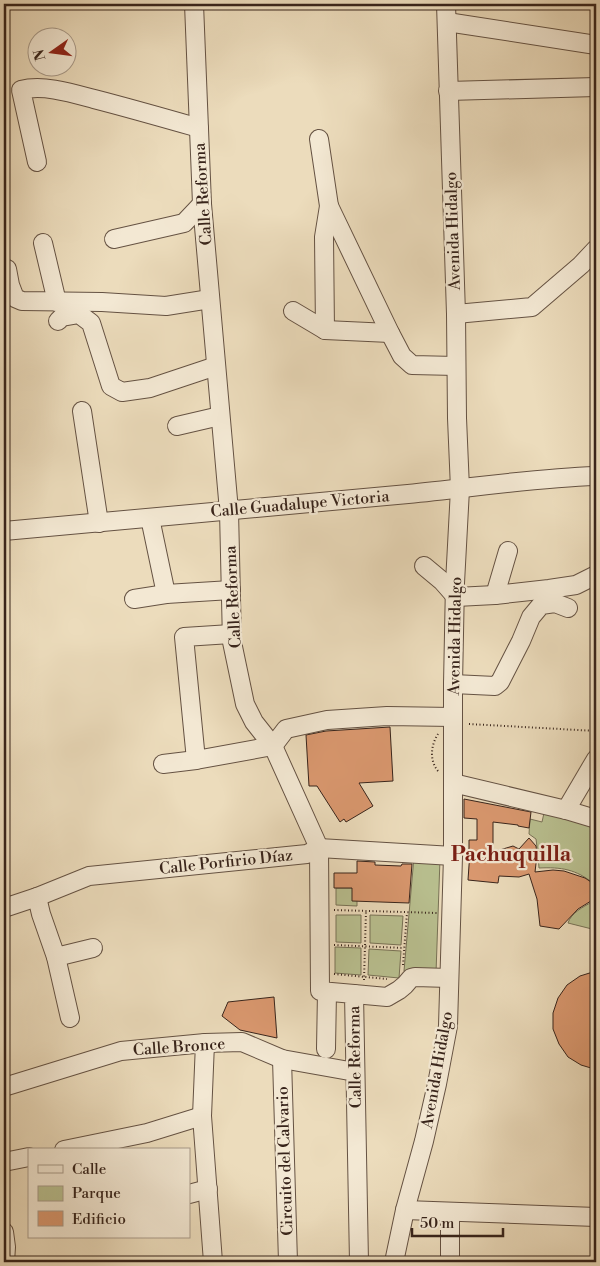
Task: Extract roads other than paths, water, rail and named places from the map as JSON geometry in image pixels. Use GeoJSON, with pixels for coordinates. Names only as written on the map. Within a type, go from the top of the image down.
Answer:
{"type":"FeatureCollection","features":[{"type":"Feature","properties":{"kind":"street","name":"Calle Reforma"},"geometry":{"type":"LineString","coordinates":[[194,4],[202,204],[229,511],[232,590],[231,634],[245,704],[254,722],[273,746],[319,848],[320,991],[328,984],[354,994],[359,1262]]}},
{"type":"Feature","properties":{"kind":"street","name":"Avenida Hidalgo"},"geometry":{"type":"LineString","coordinates":[[394,1262],[405,1210],[424,1140],[448,1026],[453,856],[453,684],[460,489],[446,4]]}},
{"type":"Feature","properties":{"kind":"street"},"geometry":{"type":"LineString","coordinates":[[447,22],[596,45]]}},
{"type":"Feature","properties":{"kind":"street"},"geometry":{"type":"LineString","coordinates":[[448,91],[596,87]]}},
{"type":"Feature","properties":{"kind":"street"},"geometry":{"type":"LineString","coordinates":[[37,162],[21,90],[30,88],[66,92],[199,128]]}},
{"type":"Feature","properties":{"kind":"street"},"geometry":{"type":"LineString","coordinates":[[319,139],[329,206],[402,356],[412,365],[456,366]]}},
{"type":"Feature","properties":{"kind":"street"},"geometry":{"type":"LineString","coordinates":[[114,239],[184,223],[202,204]]}},
{"type":"Feature","properties":{"kind":"street"},"geometry":{"type":"LineString","coordinates":[[326,330],[324,238],[329,206]]}},
{"type":"Feature","properties":{"kind":"street"},"geometry":{"type":"LineString","coordinates":[[42,243],[57,302]]}},
{"type":"Feature","properties":{"kind":"street"},"geometry":{"type":"LineString","coordinates":[[456,314],[532,307],[582,265],[596,249]]}},
{"type":"Feature","properties":{"kind":"street"},"geometry":{"type":"LineString","coordinates":[[4,269],[7,269],[15,298],[22,301],[166,306],[210,299]]}},
{"type":"Feature","properties":{"kind":"street"},"geometry":{"type":"LineString","coordinates":[[293,311],[326,330],[390,333]]}},
{"type":"Feature","properties":{"kind":"street"},"geometry":{"type":"LineString","coordinates":[[58,321],[62,317],[79,314],[91,323],[110,386],[122,392],[150,388],[216,366]]}},
{"type":"Feature","properties":{"kind":"street"},"geometry":{"type":"LineString","coordinates":[[82,411],[99,523]]}},
{"type":"Feature","properties":{"kind":"street"},"geometry":{"type":"LineString","coordinates":[[177,426],[220,416]]}},
{"type":"Feature","properties":{"kind":"street","name":"Calle Guadalupe Victoria"},"geometry":{"type":"LineString","coordinates":[[4,531],[460,489],[566,477],[596,476]]}},
{"type":"Feature","properties":{"kind":"street"},"geometry":{"type":"LineString","coordinates":[[150,518],[166,594]]}},
{"type":"Feature","properties":{"kind":"street"},"geometry":{"type":"LineString","coordinates":[[495,595],[508,551]]}},
{"type":"Feature","properties":{"kind":"street"},"geometry":{"type":"LineString","coordinates":[[424,566],[442,581],[456,597],[495,595],[576,585],[596,575]]}},
{"type":"Feature","properties":{"kind":"street"},"geometry":{"type":"LineString","coordinates":[[134,599],[166,594],[232,590]]}},
{"type":"Feature","properties":{"kind":"street"},"geometry":{"type":"LineString","coordinates":[[453,684],[495,686],[500,682],[521,641],[531,616],[541,605],[555,603],[568,608]]}},
{"type":"Feature","properties":{"kind":"street"},"geometry":{"type":"LineString","coordinates":[[196,760],[184,637],[231,634]]}},
{"type":"Feature","properties":{"kind":"street"},"geometry":{"type":"LineString","coordinates":[[163,764],[273,746],[286,729],[327,720],[387,716],[453,720]]}},
{"type":"Feature","properties":{"kind":"street"},"geometry":{"type":"LineString","coordinates":[[566,810],[596,759]]}},
{"type":"Feature","properties":{"kind":"street"},"geometry":{"type":"LineString","coordinates":[[453,783],[596,819]]}},
{"type":"Feature","properties":{"kind":"street","name":"Calle Porfirio Díaz"},"geometry":{"type":"LineString","coordinates":[[4,908],[89,876],[307,854],[319,848],[453,856]]}},
{"type":"Feature","properties":{"kind":"street"},"geometry":{"type":"LineString","coordinates":[[36,897],[56,957],[70,1018]]}},
{"type":"Feature","properties":{"kind":"street"},"geometry":{"type":"LineString","coordinates":[[56,957],[93,948]]}},
{"type":"Feature","properties":{"kind":"street"},"geometry":{"type":"LineString","coordinates":[[354,994],[387,997],[400,990],[411,978],[449,978]]}},
{"type":"Feature","properties":{"kind":"street"},"geometry":{"type":"LineString","coordinates":[[326,1049],[328,984]]}},
{"type":"Feature","properties":{"kind":"street","name":"Calle Bronce"},"geometry":{"type":"LineString","coordinates":[[4,1087],[121,1051],[205,1043],[242,1042],[282,1060],[355,1072]]}},
{"type":"Feature","properties":{"kind":"street"},"geometry":{"type":"LineString","coordinates":[[205,1043],[202,1116],[213,1262]]}},
{"type":"Feature","properties":{"kind":"street","name":"Circuito del Calvario"},"geometry":{"type":"LineString","coordinates":[[282,1060],[288,1262]]}},
{"type":"Feature","properties":{"kind":"street"},"geometry":{"type":"LineString","coordinates":[[74,1148],[148,1133],[202,1116]]}},
{"type":"Feature","properties":{"kind":"street"},"geometry":{"type":"LineString","coordinates":[[4,1162],[28,1157]]}},
{"type":"Feature","properties":{"kind":"street"},"geometry":{"type":"LineString","coordinates":[[190,1194],[208,1190]]}},
{"type":"Feature","properties":{"kind":"street"},"geometry":{"type":"LineString","coordinates":[[405,1210],[596,1217]]}},
{"type":"Feature","properties":{"kind":"street"},"geometry":{"type":"LineString","coordinates":[[450,1212],[450,1262]]}},
{"type":"Feature","properties":{"kind":"district","name":"Pachuquilla"},"geometry":{"type":"Point","coordinates":[511,855]}}]}
